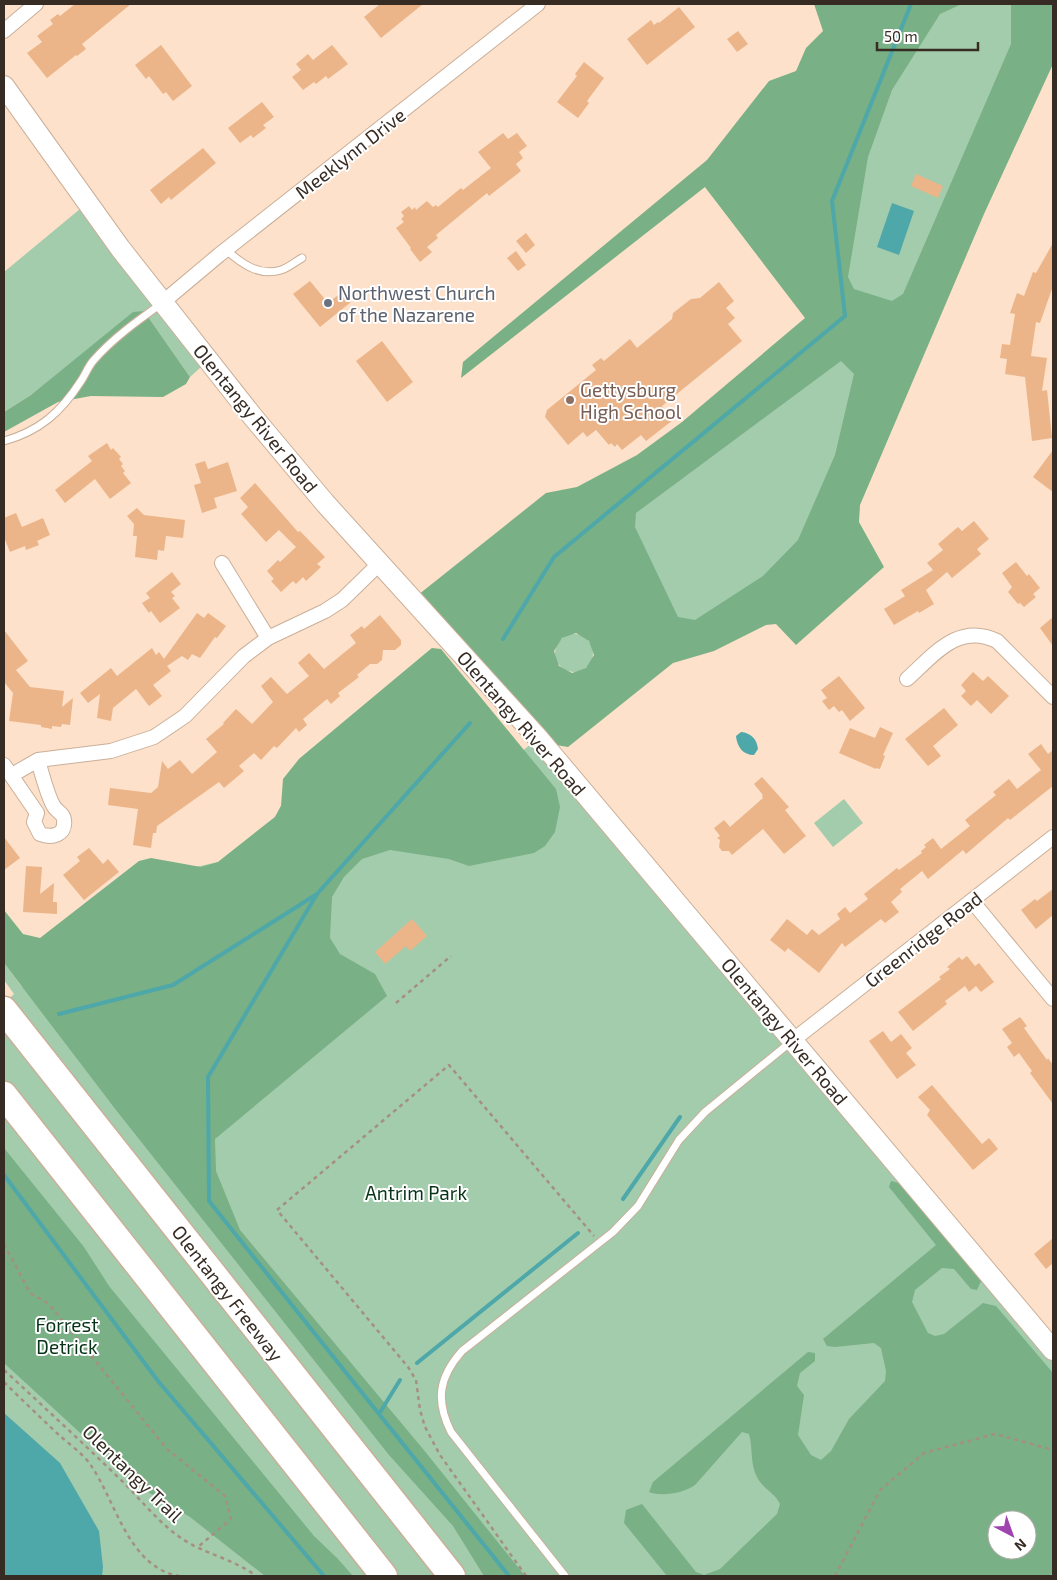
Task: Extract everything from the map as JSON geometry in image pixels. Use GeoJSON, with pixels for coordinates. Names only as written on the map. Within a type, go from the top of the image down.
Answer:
{"type":"FeatureCollection","features":[{"type":"Feature","properties":{"kind":"highway","name":"Olentangy Freeway"},"geometry":{"type":"LineString","coordinates":[[4,1010],[452,1576]]}},
{"type":"Feature","properties":{"kind":"highway"},"geometry":{"type":"LineString","coordinates":[[4,1095],[384,1576]]}},
{"type":"Feature","properties":{"kind":"main road","name":"Olentangy River Road"},"geometry":{"type":"LineString","coordinates":[[4,86],[120,248],[259,424],[325,504],[538,738],[1053,1350]]}},
{"type":"Feature","properties":{"kind":"street"},"geometry":{"type":"LineString","coordinates":[[4,31],[36,4]]}},
{"type":"Feature","properties":{"kind":"street","name":"Meeklynn Drive"},"geometry":{"type":"LineString","coordinates":[[163,302],[226,250],[538,4]]}},
{"type":"Feature","properties":{"kind":"street"},"geometry":{"type":"LineString","coordinates":[[222,563],[268,638]]}},
{"type":"Feature","properties":{"kind":"street"},"geometry":{"type":"LineString","coordinates":[[38,760],[54,808],[63,814],[65,822],[62,831],[57,836],[49,838],[40,834],[34,822],[37,813],[8,770],[38,760],[111,751],[154,738],[185,716],[244,656],[268,638],[325,611],[342,600],[380,563]]}},
{"type":"Feature","properties":{"kind":"street"},"geometry":{"type":"LineString","coordinates":[[907,679],[955,639],[977,634],[997,641],[1053,697]]}},
{"type":"Feature","properties":{"kind":"street","name":"Greenridge Road"},"geometry":{"type":"LineString","coordinates":[[792,1041],[1053,836]]}},
{"type":"Feature","properties":{"kind":"street"},"geometry":{"type":"LineString","coordinates":[[972,901],[1053,999]]}},
{"type":"Feature","properties":{"kind":"lane"},"geometry":{"type":"LineString","coordinates":[[226,250],[247,267],[261,271],[282,270],[302,258]]}},
{"type":"Feature","properties":{"kind":"lane"},"geometry":{"type":"LineString","coordinates":[[4,441],[47,422],[82,381],[92,362],[138,320],[163,302]]}},
{"type":"Feature","properties":{"kind":"lane"},"geometry":{"type":"LineString","coordinates":[[565,1576],[451,1432],[441,1407],[441,1389],[444,1378],[452,1363],[462,1351],[613,1232],[638,1206],[679,1140],[705,1112],[792,1041]]}},
{"type":"Feature","properties":{"kind":"path"},"geometry":{"type":"LineString","coordinates":[[396,1003],[451,956]]}},
{"type":"Feature","properties":{"kind":"path"},"geometry":{"type":"LineString","coordinates":[[526,1576],[440,1455],[425,1427],[420,1410],[416,1380],[408,1367],[277,1210],[449,1065],[599,1242]]}},
{"type":"Feature","properties":{"kind":"path"},"geometry":{"type":"LineString","coordinates":[[4,1244],[30,1293],[49,1304],[167,1449],[226,1496],[231,1518],[198,1547]]}},
{"type":"Feature","properties":{"kind":"path","name":"Olentangy Trail"},"geometry":{"type":"LineString","coordinates":[[4,1370],[84,1444],[163,1523],[182,1538],[246,1569],[256,1576]]}},
{"type":"Feature","properties":{"kind":"path"},"geometry":{"type":"LineString","coordinates":[[4,1382],[90,1464],[131,1539],[142,1554],[153,1566],[179,1576]]}},
{"type":"Feature","properties":{"kind":"path"},"geometry":{"type":"LineString","coordinates":[[835,1576],[880,1490],[924,1453],[995,1434],[1053,1450]]}},
{"type":"Feature","properties":{"kind":"green space"},"geometry":{"type":"Polygon","coordinates":[[[814,4],[962,4],[940,14],[892,90],[868,157],[848,277],[854,289],[892,301],[903,294],[1011,44],[1011,4],[1053,4],[1053,64],[984,214],[860,505],[859,522],[884,567],[796,645],[776,624],[766,625],[714,651],[673,663],[568,747],[556,745],[418,595],[546,493],[577,487],[637,455],[682,422],[805,318],[705,187],[461,378],[463,362],[707,160],[769,81],[796,71],[806,48],[823,31],[814,4]],[[841,361],[636,513],[635,527],[678,617],[695,620],[763,576],[798,540],[835,455],[854,374],[841,361]],[[576,633],[562,638],[554,651],[559,666],[572,673],[586,668],[594,655],[589,641],[576,633]]]}},
{"type":"Feature","properties":{"kind":"green space"},"geometry":{"type":"Polygon","coordinates":[[[962,4],[1043,4],[844,525],[678,641],[582,537],[824,340],[705,187],[940,13],[962,4]]]}},
{"type":"Feature","properties":{"kind":"green space"},"geometry":{"type":"Polygon","coordinates":[[[80,209],[201,367],[190,377],[144,311],[31,395],[4,412],[4,272],[80,209]]]}},
{"type":"Feature","properties":{"kind":"green space"},"geometry":{"type":"Polygon","coordinates":[[[144,311],[190,377],[186,384],[163,397],[91,396],[58,402],[4,432],[4,412],[31,395],[133,312],[144,311]]]}},
{"type":"Feature","properties":{"kind":"green space"},"geometry":{"type":"Polygon","coordinates":[[[574,634],[587,640],[593,653],[587,666],[574,672],[561,666],[555,653],[561,640],[574,634]]]}},
{"type":"Feature","properties":{"kind":"green space","name":"Antrim Park"},"geometry":{"type":"Polygon","coordinates":[[[432,648],[520,753],[538,738],[1053,1350],[1053,1576],[4,1576],[4,1003],[14,994],[4,980],[4,963],[22,987],[156,876],[218,862],[275,817],[299,759],[432,648]]]}},
{"type":"Feature","properties":{"kind":"green space"},"geometry":{"type":"Polygon","coordinates":[[[432,648],[441,649],[556,789],[560,807],[555,832],[545,846],[534,853],[469,866],[449,859],[390,850],[362,859],[344,877],[332,897],[330,938],[340,954],[375,974],[387,996],[215,1139],[216,1171],[240,1230],[423,1449],[525,1576],[484,1576],[453,1526],[389,1455],[116,1110],[4,963],[4,910],[23,934],[40,938],[139,861],[151,858],[201,867],[218,862],[275,817],[281,806],[283,779],[299,759],[432,648]]]}},
{"type":"Feature","properties":{"kind":"green space"},"geometry":{"type":"Polygon","coordinates":[[[844,799],[863,823],[833,847],[814,823],[844,799]]]}},
{"type":"Feature","properties":{"kind":"green space","name":"Forrest Detrick"},"geometry":{"type":"Polygon","coordinates":[[[4,1148],[84,1247],[109,1286],[314,1536],[353,1576],[265,1576],[190,1517],[138,1486],[4,1363],[4,1148]]]}},
{"type":"Feature","properties":{"kind":"green space"},"geometry":{"type":"Polygon","coordinates":[[[891,1181],[899,1183],[981,1281],[977,1290],[971,1289],[954,1269],[942,1268],[915,1290],[912,1302],[928,1333],[935,1336],[944,1334],[983,1303],[996,1306],[1053,1373],[1053,1573],[1049,1576],[667,1576],[624,1523],[626,1510],[642,1504],[696,1572],[704,1575],[720,1569],[777,1514],[780,1504],[757,1477],[753,1467],[749,1434],[742,1432],[695,1485],[690,1488],[673,1493],[660,1494],[649,1492],[653,1482],[808,1352],[815,1353],[815,1361],[800,1373],[797,1386],[804,1395],[798,1435],[811,1455],[821,1460],[831,1451],[849,1419],[885,1381],[886,1371],[881,1348],[874,1343],[835,1347],[827,1346],[823,1339],[936,1245],[889,1187],[891,1181]]]}},
{"type":"Feature","properties":{"kind":"water"},"geometry":{"type":"Polygon","coordinates":[[[892,203],[914,211],[899,255],[877,247],[892,203]]]}},
{"type":"Feature","properties":{"kind":"water"},"geometry":{"type":"Polygon","coordinates":[[[741,732],[751,735],[755,739],[758,749],[754,755],[747,754],[739,747],[736,736],[741,732]]]}},
{"type":"Feature","properties":{"kind":"water"},"geometry":{"type":"Polygon","coordinates":[[[4,1413],[60,1463],[99,1531],[103,1567],[102,1576],[4,1576],[4,1413]]]}},
{"type":"Feature","properties":{"kind":"building"},"geometry":{"type":"Polygon","coordinates":[[[75,4],[131,4],[82,44],[86,49],[47,78],[27,53],[42,42],[37,36],[53,24],[50,20],[58,14],[60,16],[75,4]]]}},
{"type":"Feature","properties":{"kind":"building"},"geometry":{"type":"Polygon","coordinates":[[[380,4],[423,4],[381,38],[364,17],[380,4]]]}},
{"type":"Feature","properties":{"kind":"building"},"geometry":{"type":"Polygon","coordinates":[[[679,7],[695,27],[647,65],[627,39],[651,20],[654,25],[659,23],[679,7]]]}},
{"type":"Feature","properties":{"kind":"building"},"geometry":{"type":"Polygon","coordinates":[[[738,31],[748,44],[737,52],[727,39],[738,31]]]}},
{"type":"Feature","properties":{"kind":"building"},"geometry":{"type":"Polygon","coordinates":[[[161,45],[192,86],[173,101],[166,92],[163,94],[149,76],[146,79],[135,65],[161,45]]]}},
{"type":"Feature","properties":{"kind":"building"},"geometry":{"type":"Polygon","coordinates":[[[332,45],[348,64],[328,79],[326,76],[316,84],[314,82],[303,90],[292,77],[301,70],[296,64],[308,54],[313,60],[332,45]]]}},
{"type":"Feature","properties":{"kind":"building"},"geometry":{"type":"Polygon","coordinates":[[[584,62],[604,78],[587,101],[589,103],[578,118],[557,102],[577,76],[575,74],[584,62]]]}},
{"type":"Feature","properties":{"kind":"building"},"geometry":{"type":"Polygon","coordinates":[[[262,102],[274,117],[263,125],[266,128],[253,138],[251,135],[240,143],[228,128],[262,102]]]}},
{"type":"Feature","properties":{"kind":"building"},"geometry":{"type":"Polygon","coordinates":[[[503,133],[508,139],[517,133],[527,146],[519,152],[523,158],[516,164],[521,171],[489,196],[487,193],[436,235],[438,238],[427,247],[432,252],[420,262],[396,228],[404,222],[401,219],[404,216],[401,212],[409,206],[412,210],[415,207],[416,210],[427,201],[433,207],[436,205],[438,207],[461,188],[463,190],[491,168],[478,152],[503,133]]]}},
{"type":"Feature","properties":{"kind":"building"},"geometry":{"type":"Polygon","coordinates":[[[203,148],[216,163],[171,200],[169,197],[161,204],[150,190],[203,148]]]}},
{"type":"Feature","properties":{"kind":"building"},"geometry":{"type":"Polygon","coordinates":[[[916,174],[943,186],[938,198],[911,186],[916,174]]]}},
{"type":"Feature","properties":{"kind":"building"},"geometry":{"type":"Polygon","coordinates":[[[526,233],[535,245],[526,253],[516,241],[526,233]]]}},
{"type":"Feature","properties":{"kind":"building"},"geometry":{"type":"Polygon","coordinates":[[[1053,243],[1053,286],[1040,323],[1036,322],[1031,356],[1047,358],[1042,391],[1047,390],[1052,438],[1032,441],[1025,377],[1005,374],[1007,359],[1000,358],[1002,344],[1010,345],[1015,314],[1010,313],[1017,293],[1024,296],[1033,272],[1036,273],[1053,243]]]}},
{"type":"Feature","properties":{"kind":"building"},"geometry":{"type":"Polygon","coordinates":[[[516,251],[526,265],[518,271],[507,258],[516,251]]]}},
{"type":"Feature","properties":{"kind":"building","name":"Northwest Church of the Nazarene"},"geometry":{"type":"Polygon","coordinates":[[[310,281],[328,303],[342,292],[351,302],[320,327],[293,294],[310,281]]]}},
{"type":"Feature","properties":{"kind":"building","name":"Gettysburg High School"},"geometry":{"type":"Polygon","coordinates":[[[719,282],[734,301],[726,308],[735,318],[728,324],[742,341],[662,406],[673,420],[646,441],[641,435],[622,450],[617,444],[615,447],[611,443],[609,445],[596,430],[587,437],[583,432],[568,445],[545,417],[547,410],[596,370],[592,365],[601,358],[604,361],[630,339],[637,348],[672,319],[673,313],[691,299],[700,298],[719,282]]]}},
{"type":"Feature","properties":{"kind":"building"},"geometry":{"type":"Polygon","coordinates":[[[382,341],[413,382],[387,402],[356,361],[382,341]]]}},
{"type":"Feature","properties":{"kind":"building"},"geometry":{"type":"Polygon","coordinates":[[[107,443],[111,450],[113,448],[121,457],[119,459],[123,464],[121,466],[125,471],[123,473],[131,483],[110,499],[95,479],[65,503],[55,490],[92,461],[88,456],[107,443]]]}},
{"type":"Feature","properties":{"kind":"building"},"geometry":{"type":"Polygon","coordinates":[[[1053,450],[1053,492],[1033,477],[1053,450]]]}},
{"type":"Feature","properties":{"kind":"building"},"geometry":{"type":"Polygon","coordinates":[[[205,461],[208,469],[228,462],[237,491],[214,498],[217,508],[202,513],[194,485],[201,483],[195,464],[205,461]]]}},
{"type":"Feature","properties":{"kind":"building"},"geometry":{"type":"Polygon","coordinates":[[[255,483],[298,532],[300,531],[325,557],[317,564],[321,567],[306,581],[303,577],[296,584],[293,581],[281,592],[271,581],[274,579],[267,571],[296,547],[279,530],[266,542],[241,514],[248,507],[240,498],[255,483]]]}},
{"type":"Feature","properties":{"kind":"building"},"geometry":{"type":"Polygon","coordinates":[[[137,508],[144,515],[185,520],[183,538],[166,536],[164,551],[158,550],[157,560],[135,557],[137,536],[133,536],[134,524],[127,516],[137,508]]]}},
{"type":"Feature","properties":{"kind":"building"},"geometry":{"type":"Polygon","coordinates":[[[16,513],[22,527],[43,518],[50,535],[37,541],[39,545],[26,550],[25,546],[10,552],[4,537],[4,518],[16,513]]]}},
{"type":"Feature","properties":{"kind":"building"},"geometry":{"type":"Polygon","coordinates":[[[974,521],[989,539],[977,549],[981,554],[952,578],[947,572],[926,590],[934,604],[894,625],[884,609],[905,596],[901,590],[933,570],[927,563],[943,550],[938,544],[958,527],[962,531],[974,521]]]}},
{"type":"Feature","properties":{"kind":"building"},"geometry":{"type":"Polygon","coordinates":[[[1016,562],[1040,588],[1033,594],[1036,597],[1024,607],[1020,603],[1018,604],[1008,592],[1012,587],[1002,573],[1016,562]]]}},
{"type":"Feature","properties":{"kind":"building"},"geometry":{"type":"Polygon","coordinates":[[[172,572],[181,584],[171,592],[175,596],[172,598],[180,608],[160,623],[142,603],[150,598],[146,593],[172,572]]]}},
{"type":"Feature","properties":{"kind":"building"},"geometry":{"type":"Polygon","coordinates":[[[197,613],[204,618],[208,613],[226,626],[217,638],[215,637],[200,658],[192,654],[188,660],[182,656],[167,666],[171,671],[153,685],[162,696],[149,706],[136,689],[113,708],[111,721],[97,718],[100,694],[88,703],[80,693],[111,668],[117,676],[152,648],[156,655],[159,652],[164,659],[197,613]]]}},
{"type":"Feature","properties":{"kind":"building"},"geometry":{"type":"Polygon","coordinates":[[[380,615],[401,640],[401,645],[395,650],[383,650],[382,660],[377,664],[370,664],[357,675],[359,677],[338,693],[340,696],[331,704],[327,699],[303,719],[307,725],[299,732],[296,728],[277,748],[274,746],[261,760],[254,753],[239,766],[244,771],[224,788],[219,782],[157,826],[156,833],[153,833],[151,848],[133,845],[138,809],[108,805],[110,788],[151,793],[158,787],[162,761],[168,769],[180,760],[192,774],[217,752],[206,739],[224,724],[236,709],[252,724],[273,702],[261,686],[271,677],[287,694],[309,676],[298,663],[309,653],[324,669],[356,643],[350,635],[362,626],[364,629],[380,615]]]}},
{"type":"Feature","properties":{"kind":"building"},"geometry":{"type":"Polygon","coordinates":[[[1053,617],[1053,646],[1040,628],[1053,617]]]}},
{"type":"Feature","properties":{"kind":"building"},"geometry":{"type":"Polygon","coordinates":[[[4,630],[28,661],[16,670],[30,687],[64,691],[62,707],[73,698],[70,725],[52,726],[52,729],[41,727],[41,725],[9,721],[13,693],[4,682],[4,630]]]}},
{"type":"Feature","properties":{"kind":"building"},"geometry":{"type":"Polygon","coordinates":[[[973,672],[983,681],[988,676],[1009,696],[991,714],[977,700],[971,706],[961,696],[966,691],[961,685],[973,672]]]}},
{"type":"Feature","properties":{"kind":"building"},"geometry":{"type":"Polygon","coordinates":[[[839,676],[865,708],[850,721],[842,710],[839,712],[834,706],[829,710],[822,701],[827,698],[821,690],[839,676]]]}},
{"type":"Feature","properties":{"kind":"building"},"geometry":{"type":"Polygon","coordinates":[[[944,708],[958,725],[933,746],[941,756],[928,766],[905,739],[944,708]]]}},
{"type":"Feature","properties":{"kind":"building"},"geometry":{"type":"Polygon","coordinates":[[[880,727],[893,733],[883,755],[885,756],[880,769],[839,753],[850,728],[875,738],[880,727]]]}},
{"type":"Feature","properties":{"kind":"building"},"geometry":{"type":"Polygon","coordinates":[[[1041,744],[1048,754],[1053,750],[1053,786],[1010,820],[1008,818],[966,854],[963,850],[928,879],[922,871],[900,889],[902,892],[891,902],[899,912],[885,923],[881,919],[845,947],[842,943],[819,973],[788,948],[785,952],[770,940],[787,919],[807,935],[812,929],[819,935],[840,919],[837,914],[845,907],[850,913],[868,899],[864,894],[897,868],[899,870],[922,853],[921,851],[926,847],[924,845],[933,838],[941,849],[970,826],[965,820],[996,795],[993,792],[1009,779],[1017,789],[1041,770],[1028,754],[1041,744]]]}},
{"type":"Feature","properties":{"kind":"building"},"geometry":{"type":"Polygon","coordinates":[[[762,777],[789,807],[785,810],[806,836],[784,854],[763,829],[732,855],[729,851],[722,851],[719,847],[720,840],[717,838],[720,836],[714,828],[724,820],[730,827],[763,798],[763,795],[754,784],[762,777]]]}},
{"type":"Feature","properties":{"kind":"building"},"geometry":{"type":"Polygon","coordinates":[[[4,837],[20,858],[4,870],[4,837]]]}},
{"type":"Feature","properties":{"kind":"building"},"geometry":{"type":"Polygon","coordinates":[[[89,848],[103,864],[108,859],[119,872],[84,900],[63,875],[80,861],[77,857],[89,848]]]}},
{"type":"Feature","properties":{"kind":"building"},"geometry":{"type":"Polygon","coordinates":[[[26,866],[42,867],[40,894],[54,883],[53,902],[57,902],[57,914],[23,912],[26,866]]]}},
{"type":"Feature","properties":{"kind":"building"},"geometry":{"type":"Polygon","coordinates":[[[1053,889],[1053,915],[1036,929],[1021,910],[1035,899],[1037,901],[1053,889]]]}},
{"type":"Feature","properties":{"kind":"building"},"geometry":{"type":"Polygon","coordinates":[[[412,919],[427,936],[410,951],[406,946],[385,964],[375,952],[412,919]]]}},
{"type":"Feature","properties":{"kind":"building"},"geometry":{"type":"Polygon","coordinates":[[[967,956],[975,966],[979,963],[994,982],[981,992],[976,986],[969,992],[965,986],[945,1001],[947,1004],[913,1031],[898,1012],[941,979],[939,977],[950,969],[947,967],[959,957],[962,960],[967,956]]]}},
{"type":"Feature","properties":{"kind":"building"},"geometry":{"type":"Polygon","coordinates":[[[1020,1017],[1027,1026],[1024,1028],[1047,1060],[1048,1058],[1053,1065],[1053,1104],[1030,1073],[1032,1071],[1019,1053],[1014,1057],[1007,1047],[1012,1043],[1002,1029],[1020,1017]]]}},
{"type":"Feature","properties":{"kind":"building"},"geometry":{"type":"Polygon","coordinates":[[[883,1031],[891,1042],[901,1034],[912,1048],[906,1053],[916,1065],[897,1079],[869,1041],[883,1031]]]}},
{"type":"Feature","properties":{"kind":"building"},"geometry":{"type":"Polygon","coordinates":[[[932,1085],[982,1144],[989,1138],[998,1149],[973,1170],[927,1115],[930,1110],[918,1097],[932,1085]]]}},
{"type":"Feature","properties":{"kind":"building"},"geometry":{"type":"Polygon","coordinates":[[[1053,1238],[1053,1263],[1046,1269],[1034,1254],[1053,1238]]]}},
{"type":"Feature","properties":{"kind":"waterway"},"geometry":{"type":"LineString","coordinates":[[503,639],[554,557],[845,316],[832,201],[911,4]]}},
{"type":"Feature","properties":{"kind":"waterway"},"geometry":{"type":"LineString","coordinates":[[59,1014],[173,985],[317,894],[470,723]]}},
{"type":"Feature","properties":{"kind":"waterway"},"geometry":{"type":"LineString","coordinates":[[317,894],[208,1077],[209,1201],[379,1414]]}},
{"type":"Feature","properties":{"kind":"waterway"},"geometry":{"type":"LineString","coordinates":[[623,1199],[680,1117]]}},
{"type":"Feature","properties":{"kind":"waterway"},"geometry":{"type":"LineString","coordinates":[[4,1175],[158,1381],[324,1576]]}},
{"type":"Feature","properties":{"kind":"waterway"},"geometry":{"type":"LineString","coordinates":[[417,1363],[578,1233]]}},
{"type":"Feature","properties":{"kind":"waterway"},"geometry":{"type":"LineString","coordinates":[[400,1380],[379,1414],[509,1576]]}},
{"type":"Feature","properties":{"kind":"place","name":"Northwest Church of the Nazarene"},"geometry":{"type":"Point","coordinates":[328,303]}},
{"type":"Feature","properties":{"kind":"place","name":"Gettysburg High School"},"geometry":{"type":"Point","coordinates":[570,400]}}]}
